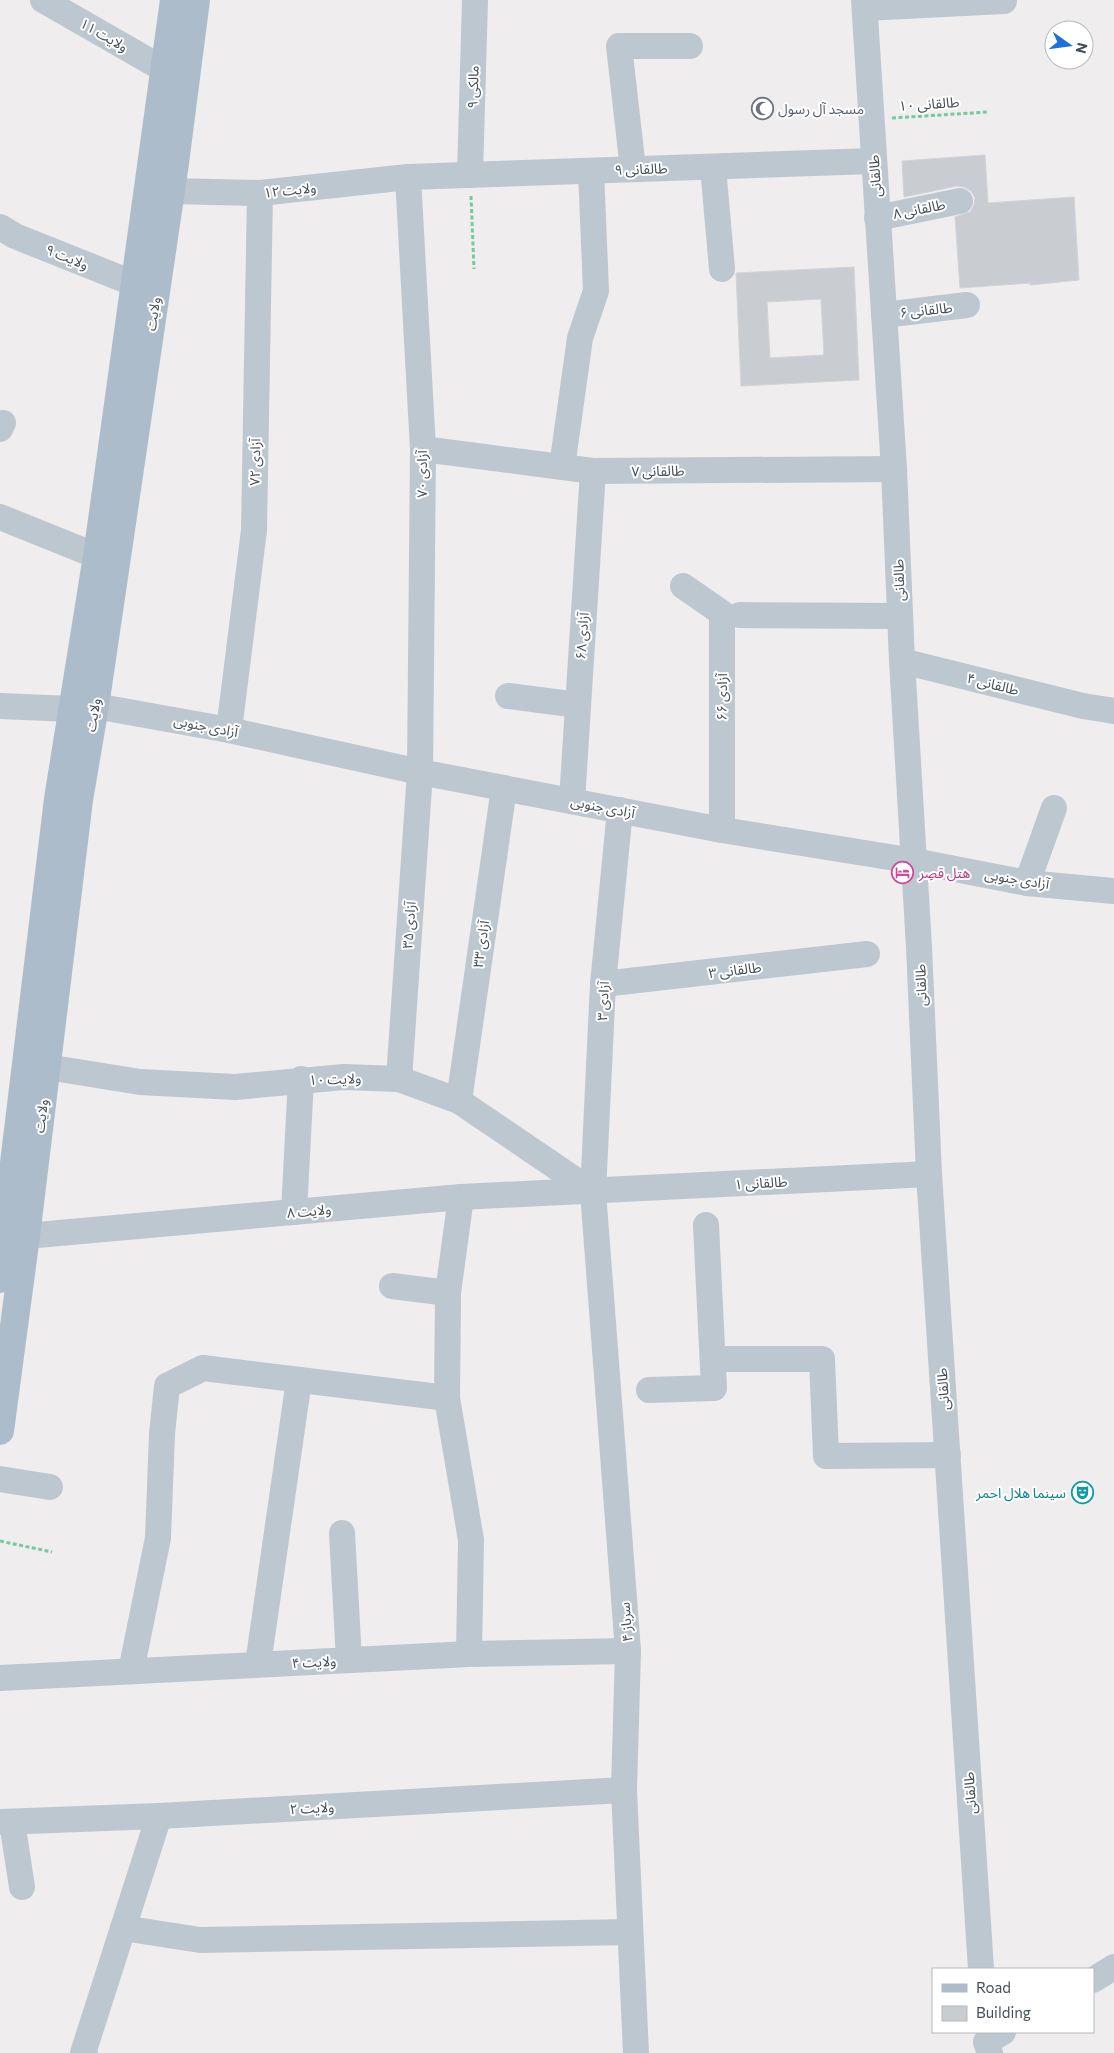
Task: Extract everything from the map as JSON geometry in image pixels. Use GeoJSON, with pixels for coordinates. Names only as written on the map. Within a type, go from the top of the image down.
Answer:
{"type":"FeatureCollection","features":[{"type":"Feature","properties":{"kind":"main road","name":"ولایت"},"geometry":{"type":"LineString","coordinates":[[0,1279],[47,1067],[79,800],[83,707],[97,556],[174,0]]}},
{"type":"Feature","properties":{"kind":"main road","name":"ولایت"},"geometry":{"type":"LineString","coordinates":[[0,1431],[11,1234],[58,799],[83,707],[171,192],[196,0]]}},
{"type":"Feature","properties":{"kind":"street","name":"ولایت ۱۱"},"geometry":{"type":"LineString","coordinates":[[43,0],[164,70]]}},
{"type":"Feature","properties":{"kind":"street","name":"مالکی ۹"},"geometry":{"type":"LineString","coordinates":[[470,175],[475,0]]}},
{"type":"Feature","properties":{"kind":"street"},"geometry":{"type":"LineString","coordinates":[[864,4],[1004,1]]}},
{"type":"Feature","properties":{"kind":"street","name":"طالقانی"},"geometry":{"type":"LineString","coordinates":[[864,4],[894,469],[902,662],[920,947],[929,1174],[981,1968]]}},
{"type":"Feature","properties":{"kind":"street"},"geometry":{"type":"LineString","coordinates":[[633,169],[619,46],[690,46]]}},
{"type":"Feature","properties":{"kind":"street","name":"طالقانی ۹"},"geometry":{"type":"LineString","coordinates":[[408,177],[874,162]]}},
{"type":"Feature","properties":{"kind":"street"},"geometry":{"type":"LineString","coordinates":[[713,167],[722,268]]}},
{"type":"Feature","properties":{"kind":"street"},"geometry":{"type":"LineString","coordinates":[[562,467],[580,338],[596,291],[591,171]]}},
{"type":"Feature","properties":{"kind":"street","name":"ولایت ۱۲"},"geometry":{"type":"LineString","coordinates":[[171,192],[260,194],[408,177]]}},
{"type":"Feature","properties":{"kind":"street","name":"آزادی ۷۰"},"geometry":{"type":"LineString","coordinates":[[408,177],[423,449],[420,772]]}},
{"type":"Feature","properties":{"kind":"street","name":"آزادی ۷۲"},"geometry":{"type":"LineString","coordinates":[[229,730],[254,530],[260,194]]}},
{"type":"Feature","properties":{"kind":"street","name":"طالقانی ۸"},"geometry":{"type":"LineString","coordinates":[[878,218],[960,201]]}},
{"type":"Feature","properties":{"kind":"street","name":"ولایت ۹"},"geometry":{"type":"LineString","coordinates":[[0,226],[15,236],[135,284]]}},
{"type":"Feature","properties":{"kind":"street","name":"طالقانی ۶"},"geometry":{"type":"LineString","coordinates":[[884,315],[967,305]]}},
{"type":"Feature","properties":{"kind":"street","name":"طالقانی ۷"},"geometry":{"type":"LineString","coordinates":[[423,449],[593,472],[894,469]]}},
{"type":"Feature","properties":{"kind":"street","name":"آزادی ۶۸"},"geometry":{"type":"LineString","coordinates":[[572,801],[593,472]]}},
{"type":"Feature","properties":{"kind":"street"},"geometry":{"type":"LineString","coordinates":[[0,517],[97,556]]}},
{"type":"Feature","properties":{"kind":"street","name":"آزادی ۶۶"},"geometry":{"type":"LineString","coordinates":[[682,586],[722,614],[722,830]]}},
{"type":"Feature","properties":{"kind":"street"},"geometry":{"type":"LineString","coordinates":[[740,614],[900,616]]}},
{"type":"Feature","properties":{"kind":"street","name":"طالقانی ۴"},"geometry":{"type":"LineString","coordinates":[[902,662],[1114,712]]}},
{"type":"Feature","properties":{"kind":"street"},"geometry":{"type":"LineString","coordinates":[[508,696],[578,705]]}},
{"type":"Feature","properties":{"kind":"street","name":"آزادی جنوبی"},"geometry":{"type":"LineString","coordinates":[[0,706],[83,707],[229,730],[420,772],[722,830],[914,861],[1027,883],[1114,892]]}},
{"type":"Feature","properties":{"kind":"street","name":"آزادی ۳۵"},"geometry":{"type":"LineString","coordinates":[[399,1079],[420,772]]}},
{"type":"Feature","properties":{"kind":"street","name":"آزادی ۳۳"},"geometry":{"type":"LineString","coordinates":[[458,1100],[504,788]]}},
{"type":"Feature","properties":{"kind":"street"},"geometry":{"type":"LineString","coordinates":[[1027,883],[1054,808]]}},
{"type":"Feature","properties":{"kind":"street","name":"آزادی ۳"},"geometry":{"type":"LineString","coordinates":[[593,1192],[603,984],[620,810]]}},
{"type":"Feature","properties":{"kind":"street","name":"طالقانی ۳"},"geometry":{"type":"LineString","coordinates":[[603,984],[867,954]]}},
{"type":"Feature","properties":{"kind":"street","name":"ولایت ۱۰"},"geometry":{"type":"LineString","coordinates":[[47,1067],[140,1082],[235,1087],[344,1076],[399,1079],[458,1100],[593,1192]]}},
{"type":"Feature","properties":{"kind":"street"},"geometry":{"type":"LineString","coordinates":[[294,1212],[301,1080]]}},
{"type":"Feature","properties":{"kind":"street","name":"طالقانی ۱"},"geometry":{"type":"LineString","coordinates":[[593,1192],[929,1174]]}},
{"type":"Feature","properties":{"kind":"street","name":"ولایت ۸"},"geometry":{"type":"LineString","coordinates":[[11,1234],[461,1197],[593,1192]]}},
{"type":"Feature","properties":{"kind":"street","name":"سرباز ۴"},"geometry":{"type":"LineString","coordinates":[[593,1192],[628,1650],[624,1790],[636,2053]]}},
{"type":"Feature","properties":{"kind":"street"},"geometry":{"type":"LineString","coordinates":[[461,1197],[448,1293],[447,1398],[472,1540],[470,1654]]}},
{"type":"Feature","properties":{"kind":"street"},"geometry":{"type":"LineString","coordinates":[[649,1390],[714,1388],[706,1225]]}},
{"type":"Feature","properties":{"kind":"street"},"geometry":{"type":"LineString","coordinates":[[392,1286],[448,1293]]}},
{"type":"Feature","properties":{"kind":"street"},"geometry":{"type":"LineString","coordinates":[[713,1359],[822,1359],[826,1456],[948,1455]]}},
{"type":"Feature","properties":{"kind":"street"},"geometry":{"type":"LineString","coordinates":[[131,1671],[158,1538],[162,1434],[167,1386],[202,1368],[447,1398]]}},
{"type":"Feature","properties":{"kind":"street"},"geometry":{"type":"LineString","coordinates":[[258,1664],[299,1380]]}},
{"type":"Feature","properties":{"kind":"street"},"geometry":{"type":"LineString","coordinates":[[0,1479],[50,1487]]}},
{"type":"Feature","properties":{"kind":"street"},"geometry":{"type":"LineString","coordinates":[[342,1532],[349,1660]]}},
{"type":"Feature","properties":{"kind":"street","name":"ولایت ۴"},"geometry":{"type":"LineString","coordinates":[[0,1678],[470,1654],[628,1650]]}},
{"type":"Feature","properties":{"kind":"street","name":"ولایت ۲"},"geometry":{"type":"LineString","coordinates":[[6,1822],[159,1816],[624,1790]]}},
{"type":"Feature","properties":{"kind":"street"},"geometry":{"type":"LineString","coordinates":[[85,2053],[83,2052],[159,1816]]}},
{"type":"Feature","properties":{"kind":"street"},"geometry":{"type":"LineString","coordinates":[[6,1822],[22,1887]]}},
{"type":"Feature","properties":{"kind":"street"},"geometry":{"type":"LineString","coordinates":[[123,1928],[200,1940],[630,1932]]}},
{"type":"Feature","properties":{"kind":"street"},"geometry":{"type":"LineString","coordinates":[[1094,1979],[1114,1967]]}},
{"type":"Feature","properties":{"kind":"path","name":"طالقانی ۱۰"},"geometry":{"type":"LineString","coordinates":[[871,120],[988,112]]}},
{"type":"Feature","properties":{"kind":"path"},"geometry":{"type":"LineString","coordinates":[[470,175],[474,269]]}},
{"type":"Feature","properties":{"kind":"path"},"geometry":{"type":"LineString","coordinates":[[0,1542],[52,1552]]}},
{"type":"Feature","properties":{"kind":"building"},"geometry":{"type":"Polygon","coordinates":[[[985,155],[988,203],[1074,197],[1079,280],[1030,285],[1030,283],[960,288],[955,217],[970,212],[975,198],[971,191],[957,186],[904,197],[902,161],[985,155]]]}},
{"type":"Feature","properties":{"kind":"building"},"geometry":{"type":"Polygon","coordinates":[[[854,267],[859,380],[741,386],[736,273],[854,267]],[[821,299],[767,302],[770,358],[824,355],[821,299]]]}},
{"type":"Feature","properties":{"kind":"place","name":"مسجد آل رسول"},"geometry":{"type":"Point","coordinates":[762,109]}},
{"type":"Feature","properties":{"kind":"place","name":"هتل قصِر"},"geometry":{"type":"Point","coordinates":[903,873]}},
{"type":"Feature","properties":{"kind":"place","name":"سینما هلال احمر"},"geometry":{"type":"Point","coordinates":[1082,1493]}}]}
